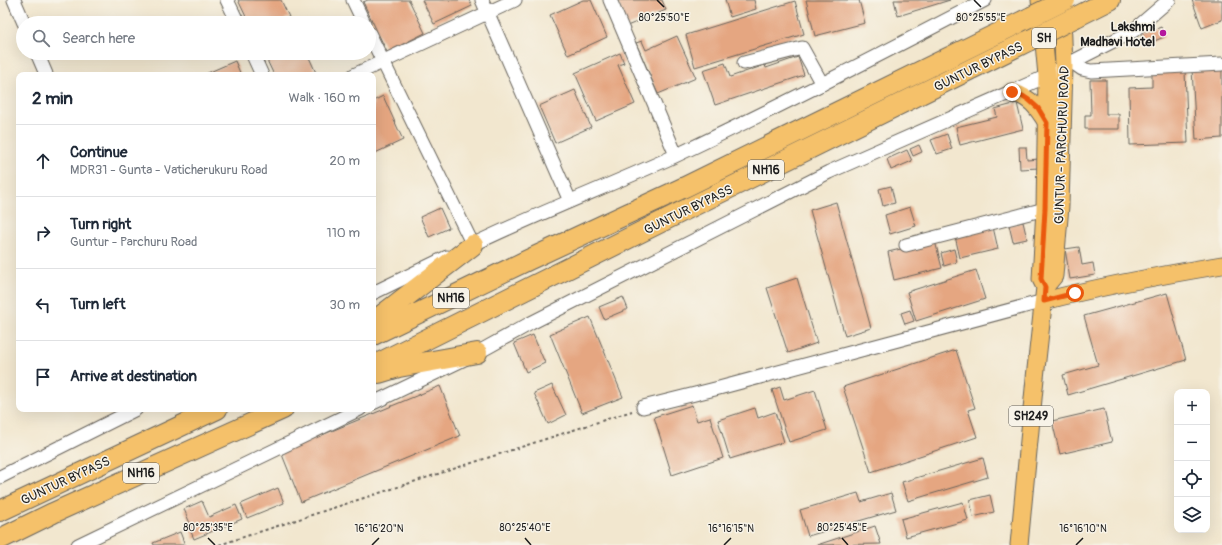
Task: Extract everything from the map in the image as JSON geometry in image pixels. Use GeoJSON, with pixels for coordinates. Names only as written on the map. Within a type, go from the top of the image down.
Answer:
{"type":"FeatureCollection","features":[{"type":"Feature","properties":{"kind":"highway","name":"GUNTUR BYPASS"},"geometry":{"type":"LineString","coordinates":[[376,334],[528,260],[687,186],[1065,0]]}},
{"type":"Feature","properties":{"kind":"highway","name":"GUNTUR BYPASS"},"geometry":{"type":"LineString","coordinates":[[376,365],[1110,0]]}},
{"type":"Feature","properties":{"kind":"highway"},"geometry":{"type":"LineString","coordinates":[[376,320],[473,244]]}},
{"type":"Feature","properties":{"kind":"highway"},"geometry":{"type":"LineString","coordinates":[[376,374],[399,367],[477,353]]}},
{"type":"Feature","properties":{"kind":"highway","name":"GUNTUR BYPASS"},"geometry":{"type":"LineString","coordinates":[[0,511],[211,412]]}},
{"type":"Feature","properties":{"kind":"highway","name":"GUNTUR BYPASS"},"geometry":{"type":"LineString","coordinates":[[0,539],[53,513],[276,412]]}},
{"type":"Feature","properties":{"kind":"main road","name":"GUNTUR - PARCHURU ROAD"},"geometry":{"type":"LineString","coordinates":[[1019,545],[1044,294],[1041,279],[1045,209],[1047,76],[1040,0]]}},
{"type":"Feature","properties":{"kind":"main road","name":"GUNTUR - PARCHURU ROAD"},"geometry":{"type":"LineString","coordinates":[[1044,294],[1054,276],[1060,206],[1068,64],[1061,0]]}},
{"type":"Feature","properties":{"kind":"main road"},"geometry":{"type":"LineString","coordinates":[[1012,92],[1029,100],[1038,108],[1047,123]]}},
{"type":"Feature","properties":{"kind":"main road"},"geometry":{"type":"LineString","coordinates":[[1044,294],[1075,293],[1154,276],[1222,266]]}},
{"type":"Feature","properties":{"kind":"street"},"geometry":{"type":"LineString","coordinates":[[14,0],[21,16]]}},
{"type":"Feature","properties":{"kind":"street"},"geometry":{"type":"LineString","coordinates":[[227,0],[235,16]]}},
{"type":"Feature","properties":{"kind":"street"},"geometry":{"type":"LineString","coordinates":[[352,0],[360,16]]}},
{"type":"Feature","properties":{"kind":"street"},"geometry":{"type":"LineString","coordinates":[[482,0],[570,201]]}},
{"type":"Feature","properties":{"kind":"street"},"geometry":{"type":"LineString","coordinates":[[361,72],[515,0]]}},
{"type":"Feature","properties":{"kind":"street"},"geometry":{"type":"LineString","coordinates":[[610,0],[676,155]]}},
{"type":"Feature","properties":{"kind":"street"},"geometry":{"type":"LineString","coordinates":[[376,292],[473,244],[676,155],[822,84],[985,0]]}},
{"type":"Feature","properties":{"kind":"street"},"geometry":{"type":"LineString","coordinates":[[376,402],[477,353],[531,323],[829,172],[1047,76],[1133,31],[1169,0]]}},
{"type":"Feature","properties":{"kind":"street"},"geometry":{"type":"LineString","coordinates":[[376,48],[473,244]]}},
{"type":"Feature","properties":{"kind":"street"},"geometry":{"type":"LineString","coordinates":[[744,63],[802,48],[822,84]]}},
{"type":"Feature","properties":{"kind":"street"},"geometry":{"type":"LineString","coordinates":[[40,60],[45,72]]}},
{"type":"Feature","properties":{"kind":"street"},"geometry":{"type":"LineString","coordinates":[[255,60],[261,72]]}},
{"type":"Feature","properties":{"kind":"street"},"geometry":{"type":"LineString","coordinates":[[1068,64],[1091,71],[1222,64]]}},
{"type":"Feature","properties":{"kind":"street"},"geometry":{"type":"LineString","coordinates":[[906,245],[1045,209]]}},
{"type":"Feature","properties":{"kind":"street"},"geometry":{"type":"LineString","coordinates":[[643,407],[719,388],[1044,294]]}},
{"type":"Feature","properties":{"kind":"street"},"geometry":{"type":"LineString","coordinates":[[0,477],[130,412]]}},
{"type":"Feature","properties":{"kind":"street"},"geometry":{"type":"LineString","coordinates":[[78,545],[354,412]]}},
{"type":"Feature","properties":{"kind":"path"},"geometry":{"type":"LineString","coordinates":[[219,545],[643,407]]}},
{"type":"Feature","properties":{"kind":"building"},"geometry":{"type":"Polygon","coordinates":[[[238,0],[281,0],[289,16],[246,16],[238,0]]]}},
{"type":"Feature","properties":{"kind":"building"},"geometry":{"type":"Polygon","coordinates":[[[368,0],[409,0],[425,33],[387,52],[376,29],[376,16],[370,16],[363,2],[368,0]]]}},
{"type":"Feature","properties":{"kind":"building"},"geometry":{"type":"Polygon","coordinates":[[[422,0],[469,0],[472,6],[434,24],[422,0]]]}},
{"type":"Feature","properties":{"kind":"building"},"geometry":{"type":"Polygon","coordinates":[[[583,0],[591,0],[607,37],[568,55],[550,15],[583,0]]]}},
{"type":"Feature","properties":{"kind":"building"},"geometry":{"type":"Polygon","coordinates":[[[617,0],[662,0],[666,10],[627,26],[617,0]]]}},
{"type":"Feature","properties":{"kind":"building"},"geometry":{"type":"Polygon","coordinates":[[[725,0],[754,0],[756,9],[730,17],[725,0]]]}},
{"type":"Feature","properties":{"kind":"building"},"geometry":{"type":"Polygon","coordinates":[[[806,0],[859,0],[865,23],[815,36],[806,0]]]}},
{"type":"Feature","properties":{"kind":"building"},"geometry":{"type":"Polygon","coordinates":[[[894,0],[950,0],[898,16],[894,0]]]}},
{"type":"Feature","properties":{"kind":"building"},"geometry":{"type":"Polygon","coordinates":[[[1192,0],[1222,0],[1222,20],[1202,28],[1192,0]]]}},
{"type":"Feature","properties":{"kind":"building"},"geometry":{"type":"Polygon","coordinates":[[[795,1],[804,34],[695,67],[686,35],[795,1]]]}},
{"type":"Feature","properties":{"kind":"building"},"geometry":{"type":"Polygon","coordinates":[[[1161,27],[1164,37],[1145,45],[1141,35],[1161,27]]]}},
{"type":"Feature","properties":{"kind":"building"},"geometry":{"type":"Polygon","coordinates":[[[677,36],[696,78],[658,94],[636,43],[642,41],[646,50],[677,36]]]}},
{"type":"Feature","properties":{"kind":"building"},"geometry":{"type":"Polygon","coordinates":[[[620,53],[624,63],[618,65],[635,104],[596,121],[575,73],[620,53]]]}},
{"type":"Feature","properties":{"kind":"building"},"geometry":{"type":"Polygon","coordinates":[[[798,57],[804,75],[715,105],[703,70],[725,63],[730,77],[765,65],[766,68],[798,57]]]}},
{"type":"Feature","properties":{"kind":"building"},"geometry":{"type":"Polygon","coordinates":[[[267,60],[310,60],[316,72],[273,72],[267,60]]]}},
{"type":"Feature","properties":{"kind":"building"},"geometry":{"type":"Polygon","coordinates":[[[235,61],[240,72],[210,72],[235,61]]]}},
{"type":"Feature","properties":{"kind":"building"},"geometry":{"type":"Polygon","coordinates":[[[1222,67],[1222,138],[1196,140],[1192,69],[1222,67]]]}},
{"type":"Feature","properties":{"kind":"building"},"geometry":{"type":"Polygon","coordinates":[[[1185,71],[1188,143],[1130,145],[1129,88],[1152,87],[1152,72],[1185,71]]]}},
{"type":"Feature","properties":{"kind":"building"},"geometry":{"type":"Polygon","coordinates":[[[1090,80],[1106,80],[1106,114],[1119,114],[1119,129],[1085,129],[1085,115],[1091,115],[1090,80]]]}},
{"type":"Feature","properties":{"kind":"building"},"geometry":{"type":"Polygon","coordinates":[[[575,90],[591,127],[555,143],[539,106],[575,90]]]}},
{"type":"Feature","properties":{"kind":"building"},"geometry":{"type":"Polygon","coordinates":[[[383,96],[403,140],[376,153],[376,100],[383,96]]]}},
{"type":"Feature","properties":{"kind":"building"},"geometry":{"type":"Polygon","coordinates":[[[1017,103],[1023,129],[960,145],[956,127],[997,117],[995,109],[1017,103]]]}},
{"type":"Feature","properties":{"kind":"building"},"geometry":{"type":"Polygon","coordinates":[[[947,134],[952,149],[937,154],[931,140],[947,134]]]}},
{"type":"Feature","properties":{"kind":"building"},"geometry":{"type":"Polygon","coordinates":[[[919,145],[922,152],[913,156],[910,149],[919,145]]]}},
{"type":"Feature","properties":{"kind":"building"},"geometry":{"type":"Polygon","coordinates":[[[1019,147],[1026,147],[1027,160],[1039,159],[1039,168],[1020,169],[1019,147]]]}},
{"type":"Feature","properties":{"kind":"building"},"geometry":{"type":"Polygon","coordinates":[[[907,150],[912,161],[891,170],[887,159],[907,150]]]}},
{"type":"Feature","properties":{"kind":"building"},"geometry":{"type":"Polygon","coordinates":[[[891,186],[895,203],[883,206],[879,189],[891,186]]]}},
{"type":"Feature","properties":{"kind":"building"},"geometry":{"type":"Polygon","coordinates":[[[836,202],[871,328],[845,336],[810,210],[836,202]]]}},
{"type":"Feature","properties":{"kind":"building"},"geometry":{"type":"Polygon","coordinates":[[[910,207],[916,226],[890,234],[885,215],[910,207]]]}},
{"type":"Feature","properties":{"kind":"building"},"geometry":{"type":"Polygon","coordinates":[[[440,208],[449,228],[429,237],[420,217],[440,208]]]}},
{"type":"Feature","properties":{"kind":"building"},"geometry":{"type":"Polygon","coordinates":[[[1023,222],[1027,239],[1013,242],[1009,225],[1023,222]]]}},
{"type":"Feature","properties":{"kind":"building"},"geometry":{"type":"Polygon","coordinates":[[[993,227],[998,249],[960,258],[955,236],[993,227]]]}},
{"type":"Feature","properties":{"kind":"building"},"geometry":{"type":"Polygon","coordinates":[[[935,241],[942,268],[894,280],[888,252],[935,241]]]}},
{"type":"Feature","properties":{"kind":"building"},"geometry":{"type":"Polygon","coordinates":[[[1079,247],[1082,265],[1093,263],[1095,275],[1070,279],[1065,249],[1079,247]]]}},
{"type":"Feature","properties":{"kind":"building"},"geometry":{"type":"Polygon","coordinates":[[[954,249],[957,262],[944,266],[941,253],[954,249]]]}},
{"type":"Feature","properties":{"kind":"building"},"geometry":{"type":"Polygon","coordinates":[[[976,270],[985,299],[916,321],[907,292],[976,270]]]}},
{"type":"Feature","properties":{"kind":"building"},"geometry":{"type":"Polygon","coordinates":[[[797,278],[817,343],[788,353],[767,288],[797,278]]]}},
{"type":"Feature","properties":{"kind":"building"},"geometry":{"type":"Polygon","coordinates":[[[1167,293],[1186,360],[1068,395],[1063,375],[1098,365],[1084,316],[1167,293]]]}},
{"type":"Feature","properties":{"kind":"building"},"geometry":{"type":"Polygon","coordinates":[[[623,297],[628,309],[604,319],[599,307],[623,297]]]}},
{"type":"Feature","properties":{"kind":"building"},"geometry":{"type":"Polygon","coordinates":[[[910,310],[914,321],[905,324],[901,313],[910,310]]]}},
{"type":"Feature","properties":{"kind":"building"},"geometry":{"type":"Polygon","coordinates":[[[590,317],[623,397],[582,413],[550,334],[590,317]]]}},
{"type":"Feature","properties":{"kind":"building"},"geometry":{"type":"Polygon","coordinates":[[[533,335],[545,363],[526,372],[514,343],[533,335]]]}},
{"type":"Feature","properties":{"kind":"building"},"geometry":{"type":"Polygon","coordinates":[[[956,350],[975,408],[968,410],[977,437],[871,472],[843,387],[956,350]]]}},
{"type":"Feature","properties":{"kind":"building"},"geometry":{"type":"Polygon","coordinates":[[[552,385],[566,415],[548,424],[534,393],[552,385]]]}},
{"type":"Feature","properties":{"kind":"building"},"geometry":{"type":"Polygon","coordinates":[[[440,386],[460,436],[301,502],[281,452],[440,386]]]}},
{"type":"Feature","properties":{"kind":"building"},"geometry":{"type":"Polygon","coordinates":[[[780,387],[784,400],[815,390],[827,430],[789,442],[772,390],[780,387]]]}},
{"type":"Feature","properties":{"kind":"building"},"geometry":{"type":"Polygon","coordinates":[[[692,405],[697,421],[710,417],[723,458],[672,475],[654,417],[692,405]]]}},
{"type":"Feature","properties":{"kind":"building"},"geometry":{"type":"Polygon","coordinates":[[[755,408],[758,418],[775,412],[784,442],[730,459],[718,420],[755,408]]]}},
{"type":"Feature","properties":{"kind":"building"},"geometry":{"type":"Polygon","coordinates":[[[1104,409],[1112,442],[1060,454],[1052,421],[1104,409]]]}},
{"type":"Feature","properties":{"kind":"building"},"geometry":{"type":"Polygon","coordinates":[[[983,458],[988,477],[908,501],[902,482],[983,458]]]}},
{"type":"Feature","properties":{"kind":"building"},"geometry":{"type":"Polygon","coordinates":[[[278,488],[284,503],[247,518],[241,504],[278,488]]]}},
{"type":"Feature","properties":{"kind":"building"},"geometry":{"type":"Polygon","coordinates":[[[858,493],[861,502],[891,493],[896,510],[808,536],[800,510],[858,493]]]}},
{"type":"Feature","properties":{"kind":"building"},"geometry":{"type":"Polygon","coordinates":[[[990,495],[994,512],[973,517],[970,500],[990,495]]]}},
{"type":"Feature","properties":{"kind":"building"},"geometry":{"type":"Polygon","coordinates":[[[202,501],[209,517],[236,505],[242,519],[194,539],[189,527],[191,526],[184,509],[202,501]]]}},
{"type":"Feature","properties":{"kind":"building"},"geometry":{"type":"Polygon","coordinates":[[[963,502],[968,520],[906,537],[901,519],[963,502]]]}},
{"type":"Feature","properties":{"kind":"building"},"geometry":{"type":"Polygon","coordinates":[[[875,526],[881,544],[817,545],[875,526]]]}},
{"type":"Feature","properties":{"kind":"building"},"geometry":{"type":"Polygon","coordinates":[[[180,532],[185,545],[154,545],[153,543],[180,532]]]}},
{"type":"Feature","properties":{"kind":"place","name":"Lakshmi Madhavi Hotel"},"geometry":{"type":"Point","coordinates":[1163,33]}},
{"type":"Feature","properties":{"kind":"route"},"geometry":{"type":"LineString","coordinates":[[1012,92],[1029,100],[1038,108],[1047,123],[1045,209],[1041,279],[1045,287],[1044,301],[1075,293]]}}]}
